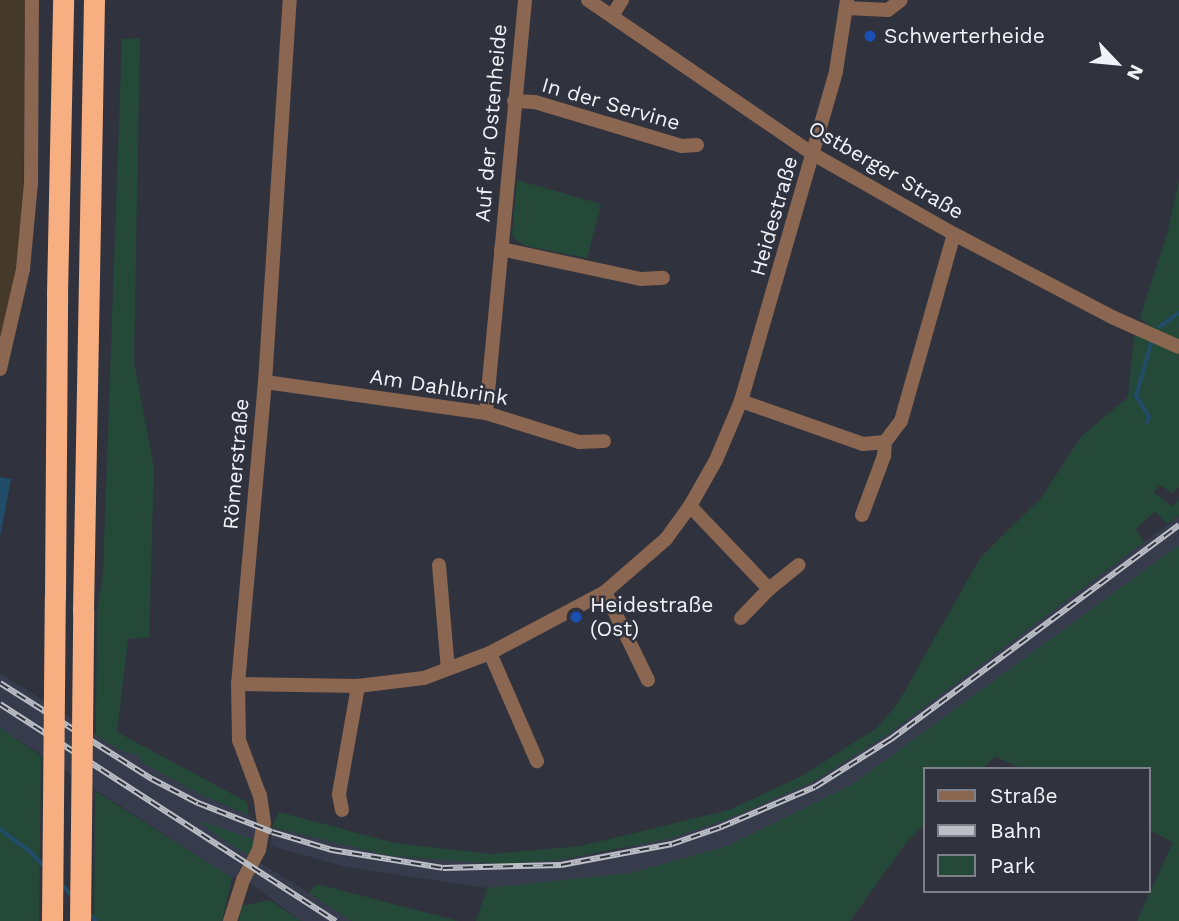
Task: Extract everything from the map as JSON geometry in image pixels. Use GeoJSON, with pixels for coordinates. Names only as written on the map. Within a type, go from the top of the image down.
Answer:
{"type":"FeatureCollection","features":[{"type":"Feature","properties":{"kind":"highway"},"geometry":{"type":"LineString","coordinates":[[52,921],[63,0]]}},
{"type":"Feature","properties":{"kind":"highway"},"geometry":{"type":"LineString","coordinates":[[80,921],[94,0]]}},
{"type":"Feature","properties":{"kind":"street"},"geometry":{"type":"LineString","coordinates":[[0,369],[23,269],[32,183],[32,0]]}},
{"type":"Feature","properties":{"kind":"street","name":"Römerstraße"},"geometry":{"type":"LineString","coordinates":[[230,921],[243,880],[259,850],[264,823],[260,796],[239,740],[238,684],[265,382],[290,0]]}},
{"type":"Feature","properties":{"kind":"street","name":"Auf der Ostenheide"},"geometry":{"type":"LineString","coordinates":[[486,413],[524,0]]}},
{"type":"Feature","properties":{"kind":"street","name":"Ostberger Straße"},"geometry":{"type":"LineString","coordinates":[[588,0],[813,154],[954,234],[1112,317],[1179,347]]}},
{"type":"Feature","properties":{"kind":"street"},"geometry":{"type":"LineString","coordinates":[[612,16],[622,0]]}},
{"type":"Feature","properties":{"kind":"street"},"geometry":{"type":"LineString","coordinates":[[847,4],[888,10],[901,0]]}},
{"type":"Feature","properties":{"kind":"street","name":"Heidestraße"},"geometry":{"type":"LineString","coordinates":[[238,684],[358,686],[424,678],[490,653],[605,592],[666,539],[690,506],[732,428],[836,71],[847,4]]}},
{"type":"Feature","properties":{"kind":"street","name":"In der Servine"},"geometry":{"type":"LineString","coordinates":[[514,101],[535,102],[682,146],[697,145]]}},
{"type":"Feature","properties":{"kind":"street"},"geometry":{"type":"LineString","coordinates":[[862,515],[884,456],[885,442],[901,421],[954,234]]}},
{"type":"Feature","properties":{"kind":"street","name":"Auf der Ostenheide"},"geometry":{"type":"LineString","coordinates":[[501,249],[641,279],[663,278]]}},
{"type":"Feature","properties":{"kind":"street","name":"Am Dahlbrink"},"geometry":{"type":"LineString","coordinates":[[265,382],[486,413],[579,442],[604,441]]}},
{"type":"Feature","properties":{"kind":"street"},"geometry":{"type":"LineString","coordinates":[[741,401],[863,444],[885,442]]}},
{"type":"Feature","properties":{"kind":"street"},"geometry":{"type":"LineString","coordinates":[[690,506],[769,589]]}},
{"type":"Feature","properties":{"kind":"street"},"geometry":{"type":"LineString","coordinates":[[439,565],[449,669]]}},
{"type":"Feature","properties":{"kind":"street"},"geometry":{"type":"LineString","coordinates":[[741,618],[769,589],[799,565]]}},
{"type":"Feature","properties":{"kind":"street"},"geometry":{"type":"LineString","coordinates":[[605,592],[648,680]]}},
{"type":"Feature","properties":{"kind":"street"},"geometry":{"type":"LineString","coordinates":[[490,653],[537,761]]}},
{"type":"Feature","properties":{"kind":"street"},"geometry":{"type":"LineString","coordinates":[[342,810],[339,794],[358,686]]}},
{"type":"Feature","properties":{"kind":"shaded area"},"geometry":{"type":"Polygon","coordinates":[[[0,0],[25,0],[23,227],[0,374],[0,0]]]}},
{"type":"Feature","properties":{"kind":"shaded area"},"geometry":{"type":"Polygon","coordinates":[[[1179,516],[1179,545],[941,722],[853,784],[727,846],[631,873],[487,888],[346,867],[271,846],[272,827],[390,856],[501,864],[559,860],[625,849],[814,781],[888,734],[1179,516]]]}},
{"type":"Feature","properties":{"kind":"shaded area"},"geometry":{"type":"Polygon","coordinates":[[[0,673],[120,750],[140,756],[141,762],[201,795],[249,815],[256,822],[255,840],[202,822],[251,857],[239,876],[232,878],[0,728],[0,673]]]}},
{"type":"Feature","properties":{"kind":"shaded area"},"geometry":{"type":"Polygon","coordinates":[[[261,863],[352,921],[301,921],[249,882],[261,863]]]}},
{"type":"Feature","properties":{"kind":"green space"},"geometry":{"type":"Polygon","coordinates":[[[140,38],[134,362],[154,468],[149,637],[128,639],[117,732],[247,802],[249,815],[202,795],[141,762],[140,756],[120,750],[96,735],[97,611],[103,573],[122,39],[140,38]]]}},
{"type":"Feature","properties":{"kind":"green space"},"geometry":{"type":"Polygon","coordinates":[[[517,180],[601,204],[587,258],[526,246],[516,240],[512,235],[517,180]]]}},
{"type":"Feature","properties":{"kind":"green space"},"geometry":{"type":"Polygon","coordinates":[[[1179,180],[1179,487],[1172,493],[1160,485],[1153,492],[1172,506],[1179,500],[1179,515],[1167,524],[1155,511],[1136,529],[1144,542],[888,734],[814,781],[725,820],[671,838],[559,860],[501,864],[390,856],[272,827],[279,812],[394,843],[491,854],[581,846],[729,810],[804,775],[878,727],[898,703],[980,558],[1041,498],[1081,437],[1128,397],[1134,337],[1149,325],[1140,318],[1167,234],[1179,180]]]}},
{"type":"Feature","properties":{"kind":"green space"},"geometry":{"type":"Polygon","coordinates":[[[1179,545],[1179,921],[1137,921],[1173,842],[1151,831],[1151,767],[1018,767],[995,756],[984,767],[923,767],[923,826],[905,844],[850,921],[476,921],[487,888],[631,873],[727,846],[853,784],[1179,545]]]}},
{"type":"Feature","properties":{"kind":"green space"},"geometry":{"type":"Polygon","coordinates":[[[0,728],[41,756],[39,921],[0,921],[0,728]]]}},
{"type":"Feature","properties":{"kind":"green space"},"geometry":{"type":"Polygon","coordinates":[[[95,791],[232,878],[222,921],[94,921],[95,791]]]}},
{"type":"Feature","properties":{"kind":"green space"},"geometry":{"type":"Polygon","coordinates":[[[198,820],[255,840],[251,857],[218,836],[198,820]]]}},
{"type":"Feature","properties":{"kind":"green space"},"geometry":{"type":"Polygon","coordinates":[[[317,884],[458,921],[352,921],[309,893],[317,884]]]}},
{"type":"Feature","properties":{"kind":"green space"},"geometry":{"type":"Polygon","coordinates":[[[269,900],[301,921],[239,921],[242,906],[269,900]]]}},
{"type":"Feature","properties":{"kind":"water"},"geometry":{"type":"Polygon","coordinates":[[[0,477],[11,479],[0,537],[0,477]]]}},
{"type":"Feature","properties":{"kind":"waterway"},"geometry":{"type":"LineString","coordinates":[[1159,327],[1179,313]]}},
{"type":"Feature","properties":{"kind":"waterway"},"geometry":{"type":"LineString","coordinates":[[1147,422],[1149,417],[1136,396],[1151,344]]}},
{"type":"Feature","properties":{"kind":"waterway"},"geometry":{"type":"LineString","coordinates":[[0,829],[31,852],[44,866]]}},
{"type":"Feature","properties":{"kind":"waterway"},"geometry":{"type":"LineString","coordinates":[[62,884],[73,897]]}},
{"type":"Feature","properties":{"kind":"waterway"},"geometry":{"type":"LineString","coordinates":[[88,912],[96,921]]}},
{"type":"Feature","properties":{"kind":"railway"},"geometry":{"type":"LineString","coordinates":[[0,683],[152,779],[198,803],[272,832],[332,850],[443,868],[561,865],[672,844],[721,827],[815,787],[891,739],[1179,525]]}},
{"type":"Feature","properties":{"kind":"railway"},"geometry":{"type":"LineString","coordinates":[[0,704],[336,921]]}},
{"type":"Feature","properties":{"kind":"place","name":"Schwerterheide"},"geometry":{"type":"Point","coordinates":[870,36]}},
{"type":"Feature","properties":{"kind":"place","name":"Heidestraße (Ost)"},"geometry":{"type":"Point","coordinates":[576,617]}}]}
